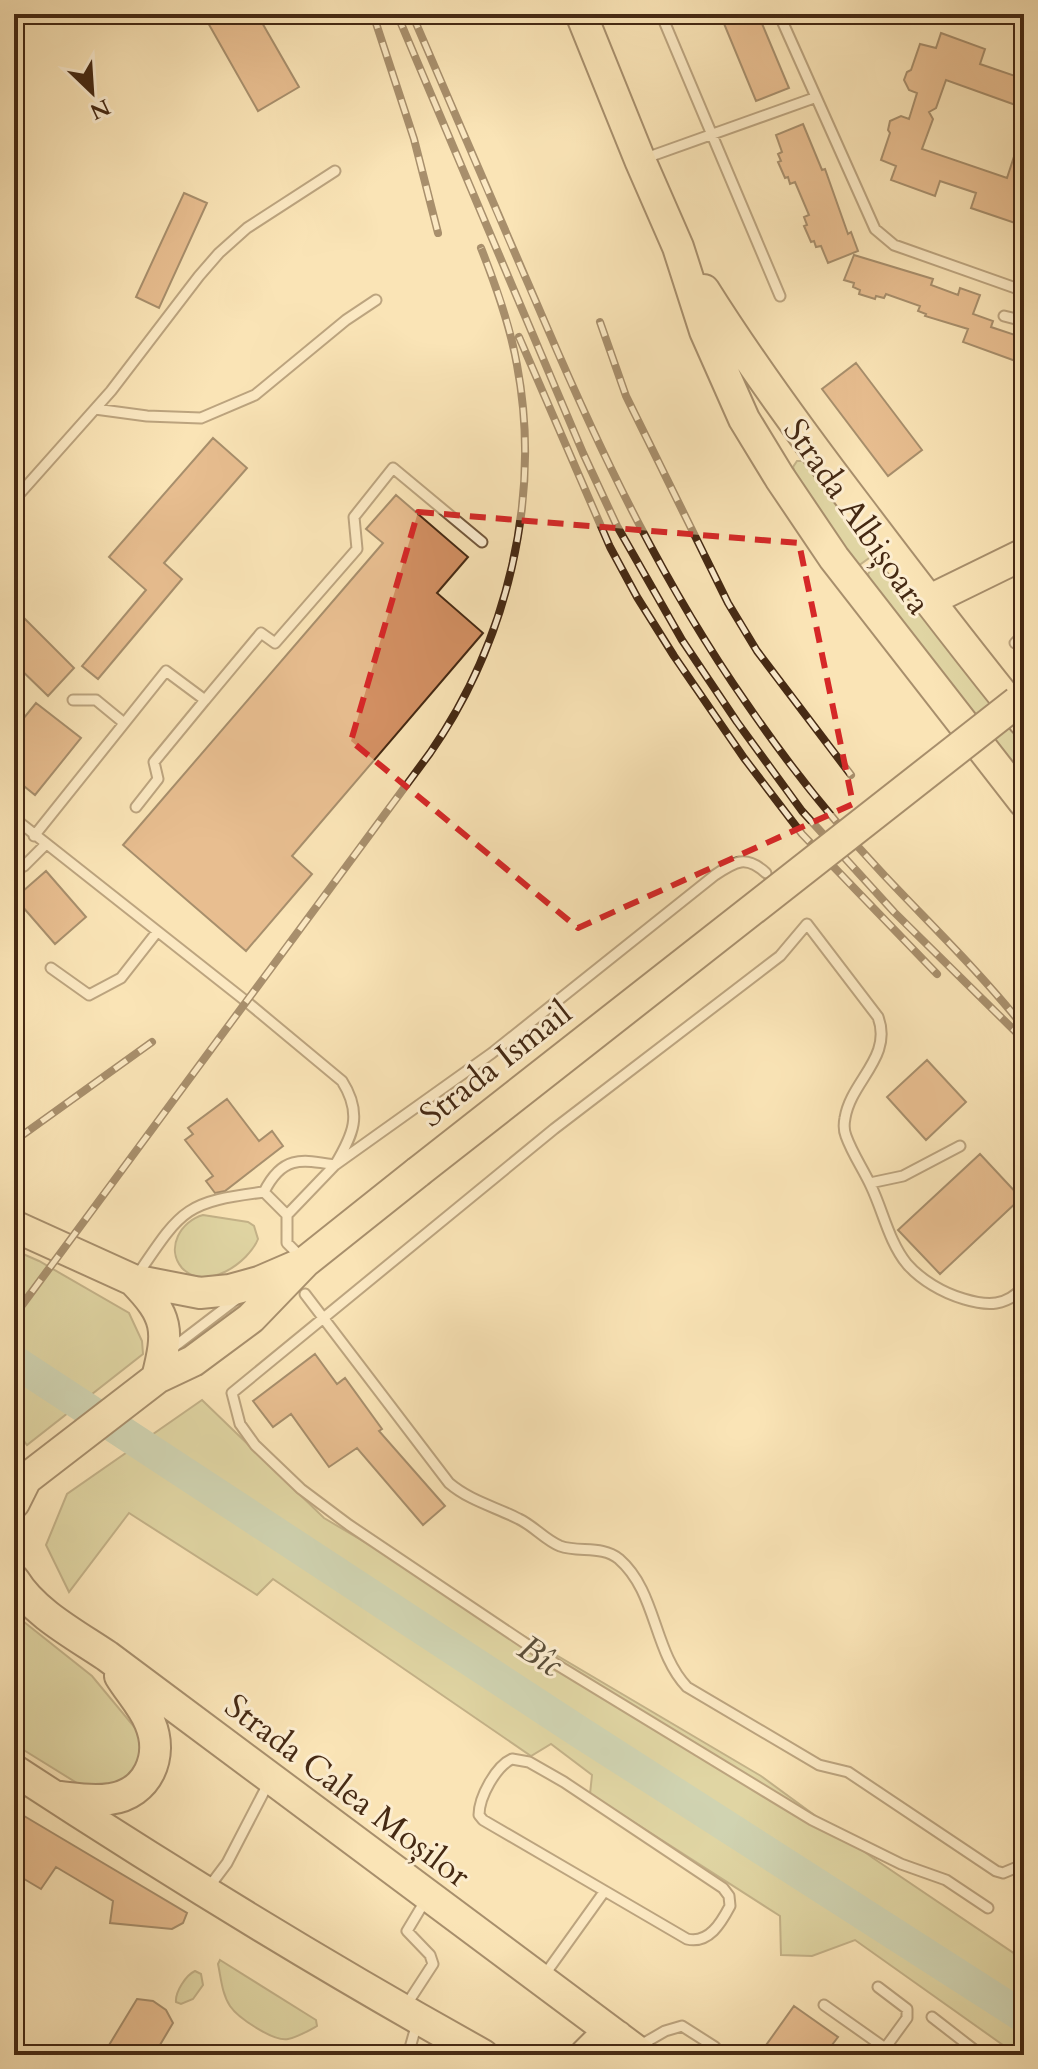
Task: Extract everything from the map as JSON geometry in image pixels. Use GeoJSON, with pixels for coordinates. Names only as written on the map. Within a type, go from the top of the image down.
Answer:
{"type":"FeatureCollection","features":[{"type":"Feature","properties":{"kind":"main road","name":"Strada Albișoara"},"geometry":{"type":"LineString","coordinates":[[581,14],[678,247],[705,331],[744,419],[841,568],[1024,802]]}},
{"type":"Feature","properties":{"kind":"main road","name":"Strada Albișoara"},"geometry":{"type":"LineString","coordinates":[[678,247],[744,354],[813,450],[1024,721]]}},
{"type":"Feature","properties":{"kind":"main road"},"geometry":{"type":"LineString","coordinates":[[780,478],[784,458],[792,451],[802,448],[813,450]]}},
{"type":"Feature","properties":{"kind":"main road"},"geometry":{"type":"LineString","coordinates":[[928,601],[1024,554]]}},
{"type":"Feature","properties":{"kind":"main road","name":"Strada Ismail"},"geometry":{"type":"LineString","coordinates":[[26,1483],[156,1367],[193,1361],[251,1318],[305,1262],[1024,697]]}},
{"type":"Feature","properties":{"kind":"main road"},"geometry":{"type":"LineString","coordinates":[[14,1226],[133,1280],[200,1293],[230,1290],[259,1282],[305,1262]]}},
{"type":"Feature","properties":{"kind":"main road"},"geometry":{"type":"LineString","coordinates":[[133,1280],[154,1301],[166,1328],[156,1367]]}},
{"type":"Feature","properties":{"kind":"main road","name":"Strada Calea Moșilor"},"geometry":{"type":"LineString","coordinates":[[14,1580],[35,1604],[60,1625],[107,1656],[631,2046]]}},
{"type":"Feature","properties":{"kind":"main road"},"geometry":{"type":"LineString","coordinates":[[54,1796],[90,1801],[114,1799],[136,1789],[149,1775],[156,1759],[156,1741],[150,1721],[107,1656]]}},
{"type":"Feature","properties":{"kind":"main road"},"geometry":{"type":"LineString","coordinates":[[14,1770],[294,1948],[483,2055]]}},
{"type":"Feature","properties":{"kind":"main road"},"geometry":{"type":"LineString","coordinates":[[585,2055],[596,2044],[631,2046]]}},
{"type":"Feature","properties":{"kind":"lane"},"geometry":{"type":"LineString","coordinates":[[661,14],[780,296]]}},
{"type":"Feature","properties":{"kind":"lane"},"geometry":{"type":"LineString","coordinates":[[779,14],[875,229],[884,239],[906,250],[1024,291]]}},
{"type":"Feature","properties":{"kind":"lane"},"geometry":{"type":"LineString","coordinates":[[640,160],[814,98]]}},
{"type":"Feature","properties":{"kind":"lane"},"geometry":{"type":"LineString","coordinates":[[14,500],[95,409],[219,253],[247,228],[335,171]]}},
{"type":"Feature","properties":{"kind":"lane"},"geometry":{"type":"LineString","coordinates":[[95,409],[147,416],[201,418],[255,395],[346,320],[376,300]]}},
{"type":"Feature","properties":{"kind":"lane"},"geometry":{"type":"LineString","coordinates":[[1004,316],[1024,321]]}},
{"type":"Feature","properties":{"kind":"lane"},"geometry":{"type":"LineString","coordinates":[[136,807],[158,779],[154,762],[261,633],[275,643],[357,549],[354,517],[393,468],[482,542]]}},
{"type":"Feature","properties":{"kind":"lane"},"geometry":{"type":"LineString","coordinates":[[1015,643],[1024,634]]}},
{"type":"Feature","properties":{"kind":"lane"},"geometry":{"type":"LineString","coordinates":[[34,836],[166,671],[205,700]]}},
{"type":"Feature","properties":{"kind":"lane"},"geometry":{"type":"LineString","coordinates":[[73,700],[96,700],[124,723]]}},
{"type":"Feature","properties":{"kind":"lane"},"geometry":{"type":"LineString","coordinates":[[14,818],[342,1081],[355,1111],[349,1137],[335,1165]]}},
{"type":"Feature","properties":{"kind":"lane"},"geometry":{"type":"LineString","coordinates":[[14,871],[24,866],[45,845]]}},
{"type":"Feature","properties":{"kind":"lane"},"geometry":{"type":"LineString","coordinates":[[305,1262],[287,1243],[287,1215],[335,1165],[492,1053],[715,875],[730,865],[744,861],[754,862],[766,873]]}},
{"type":"Feature","properties":{"kind":"lane"},"geometry":{"type":"LineString","coordinates":[[988,1908],[946,1880],[901,1864],[812,1820],[559,1666],[349,1525],[301,1489],[255,1445],[240,1424],[232,1393],[554,1129],[780,956],[807,924],[881,1024],[881,1048],[848,1106],[845,1134],[870,1183],[899,1253],[909,1266],[934,1286],[956,1297],[992,1305],[1010,1299],[1024,1286]]}},
{"type":"Feature","properties":{"kind":"lane"},"geometry":{"type":"LineString","coordinates":[[51,968],[89,995],[121,978],[157,932]]}},
{"type":"Feature","properties":{"kind":"lane"},"geometry":{"type":"LineString","coordinates":[[870,1183],[892,1180],[960,1146]]}},
{"type":"Feature","properties":{"kind":"lane"},"geometry":{"type":"LineString","coordinates":[[264,1192],[273,1175],[288,1164],[303,1159],[335,1165]]}},
{"type":"Feature","properties":{"kind":"lane"},"geometry":{"type":"LineString","coordinates":[[264,1192],[287,1215]]}},
{"type":"Feature","properties":{"kind":"lane"},"geometry":{"type":"LineString","coordinates":[[133,1280],[170,1226],[188,1210],[211,1200],[264,1192]]}},
{"type":"Feature","properties":{"kind":"lane","name":"Strada Ismail"},"geometry":{"type":"LineString","coordinates":[[156,1367],[259,1282]]}},
{"type":"Feature","properties":{"kind":"lane"},"geometry":{"type":"LineString","coordinates":[[305,1294],[321,1319],[458,1492],[520,1519],[562,1547],[607,1552],[619,1559],[638,1582],[674,1671],[687,1687],[819,1765],[848,1772],[996,1871],[1003,1873],[1015,1868]]}},
{"type":"Feature","properties":{"kind":"lane"},"geometry":{"type":"LineString","coordinates":[[523,1759],[564,1782],[723,1888],[730,1902],[709,1936],[697,1941],[681,1936],[604,1892],[480,1818],[481,1803],[505,1762],[523,1759]]}},
{"type":"Feature","properties":{"kind":"lane"},"geometry":{"type":"LineString","coordinates":[[206,1891],[227,1863],[270,1779]]}},
{"type":"Feature","properties":{"kind":"lane"},"geometry":{"type":"LineString","coordinates":[[541,1980],[604,1892]]}},
{"type":"Feature","properties":{"kind":"lane"},"geometry":{"type":"LineString","coordinates":[[408,2055],[410,2014],[433,1964],[430,1955],[407,1931],[428,1896]]}},
{"type":"Feature","properties":{"kind":"lane"},"geometry":{"type":"LineString","coordinates":[[824,2005],[882,2051],[907,2018],[907,2009],[878,1987]]}},
{"type":"Feature","properties":{"kind":"lane"},"geometry":{"type":"LineString","coordinates":[[932,2017],[981,2055]]}},
{"type":"Feature","properties":{"kind":"lane"},"geometry":{"type":"LineString","coordinates":[[631,2046],[682,2026],[715,2047],[720,2055]]}},
{"type":"Feature","properties":{"kind":"highlighted area"},"geometry":{"type":"Polygon","coordinates":[[[418,512],[799,543],[853,804],[578,928],[351,741],[418,512]]]}},
{"type":"Feature","properties":{"kind":"green space"},"geometry":{"type":"Polygon","coordinates":[[[797,461],[803,461],[811,468],[876,553],[858,566],[797,478],[793,467],[797,461]]]}},
{"type":"Feature","properties":{"kind":"green space"},"geometry":{"type":"Polygon","coordinates":[[[881,564],[889,567],[1024,740],[1024,779],[870,581],[868,574],[873,567],[881,564]]]}},
{"type":"Feature","properties":{"kind":"green space"},"geometry":{"type":"Polygon","coordinates":[[[203,1215],[248,1222],[254,1226],[258,1239],[246,1257],[226,1272],[203,1277],[192,1275],[182,1268],[177,1260],[175,1244],[182,1229],[203,1215]]]}},
{"type":"Feature","properties":{"kind":"green space"},"geometry":{"type":"Polygon","coordinates":[[[14,1250],[129,1313],[142,1341],[143,1354],[27,1445],[14,1428],[14,1250]]]}},
{"type":"Feature","properties":{"kind":"green space"},"geometry":{"type":"Polygon","coordinates":[[[202,1400],[324,1518],[761,1776],[873,1858],[1024,1960],[1024,2055],[1017,2055],[855,1940],[812,1956],[781,1955],[780,1916],[590,1794],[592,1775],[551,1744],[531,1756],[273,1579],[257,1595],[129,1513],[69,1592],[46,1545],[67,1494],[202,1400]]]}},
{"type":"Feature","properties":{"kind":"green space"},"geometry":{"type":"Polygon","coordinates":[[[14,1614],[92,1676],[141,1735],[146,1747],[126,1784],[85,1788],[14,1744],[14,1614]]]}},
{"type":"Feature","properties":{"kind":"green space"},"geometry":{"type":"Polygon","coordinates":[[[220,1960],[316,2020],[317,2026],[295,2037],[282,2039],[248,2023],[227,2001],[218,1964],[220,1960]]]}},
{"type":"Feature","properties":{"kind":"green space"},"geometry":{"type":"Polygon","coordinates":[[[195,1971],[201,1974],[203,1985],[193,1999],[181,2004],[176,2002],[182,1984],[195,1971]]]}},
{"type":"Feature","properties":{"kind":"building"},"geometry":{"type":"Polygon","coordinates":[[[203,14],[257,14],[299,87],[258,111],[203,14]]]}},
{"type":"Feature","properties":{"kind":"building"},"geometry":{"type":"Polygon","coordinates":[[[720,14],[758,14],[789,88],[756,101],[720,14]]]}},
{"type":"Feature","properties":{"kind":"building"},"geometry":{"type":"Polygon","coordinates":[[[941,33],[985,49],[980,64],[1024,79],[1024,108],[946,80],[936,108],[929,112],[933,119],[922,149],[1007,178],[1021,135],[1024,135],[1024,208],[1020,207],[1015,223],[971,208],[976,193],[940,181],[935,196],[891,180],[896,166],[881,160],[890,133],[890,121],[901,116],[909,119],[917,93],[909,90],[904,80],[920,44],[936,48],[941,33]]]}},
{"type":"Feature","properties":{"kind":"building"},"geometry":{"type":"Polygon","coordinates":[[[803,124],[822,170],[825,169],[848,234],[851,232],[858,251],[828,263],[821,246],[816,247],[814,241],[811,242],[804,226],[807,225],[804,217],[809,215],[795,182],[790,184],[778,162],[781,161],[778,154],[782,152],[776,135],[803,124]]]}},
{"type":"Feature","properties":{"kind":"building"},"geometry":{"type":"Polygon","coordinates":[[[184,193],[207,203],[159,308],[136,297],[184,193]]]}},
{"type":"Feature","properties":{"kind":"building"},"geometry":{"type":"Polygon","coordinates":[[[854,255],[933,279],[931,285],[958,295],[960,288],[980,295],[973,314],[993,321],[991,327],[1024,338],[1024,364],[963,342],[968,329],[925,316],[918,311],[920,306],[886,294],[884,298],[876,296],[875,299],[859,294],[860,290],[853,287],[854,283],[844,280],[854,255]]]}},
{"type":"Feature","properties":{"kind":"building"},"geometry":{"type":"Polygon","coordinates":[[[856,363],[922,450],[888,476],[822,389],[856,363]]]}},
{"type":"Feature","properties":{"kind":"building"},"geometry":{"type":"Polygon","coordinates":[[[213,438],[247,468],[164,563],[182,579],[98,679],[82,666],[146,590],[109,557],[213,438]]]}},
{"type":"Feature","properties":{"kind":"building"},"geometry":{"type":"Polygon","coordinates":[[[396,495],[468,557],[437,593],[483,633],[292,856],[312,874],[246,951],[123,845],[383,543],[366,529],[396,495]]]}},
{"type":"Feature","properties":{"kind":"building"},"geometry":{"type":"Polygon","coordinates":[[[14,608],[74,668],[48,696],[14,663],[14,608]]]}},
{"type":"Feature","properties":{"kind":"building"},"geometry":{"type":"Polygon","coordinates":[[[36,703],[81,738],[35,795],[14,778],[14,730],[36,703]]]}},
{"type":"Feature","properties":{"kind":"building"},"geometry":{"type":"Polygon","coordinates":[[[46,871],[86,917],[55,944],[15,898],[46,871]]]}},
{"type":"Feature","properties":{"kind":"building"},"geometry":{"type":"Polygon","coordinates":[[[927,1060],[966,1102],[926,1140],[887,1097],[927,1060]]]}},
{"type":"Feature","properties":{"kind":"building"},"geometry":{"type":"Polygon","coordinates":[[[227,1099],[259,1141],[272,1131],[283,1146],[225,1191],[215,1193],[206,1181],[213,1176],[185,1140],[193,1134],[188,1128],[227,1099]]]}},
{"type":"Feature","properties":{"kind":"building"},"geometry":{"type":"Polygon","coordinates":[[[980,1154],[1021,1198],[940,1274],[898,1230],[980,1154]]]}},
{"type":"Feature","properties":{"kind":"building"},"geometry":{"type":"Polygon","coordinates":[[[315,1354],[337,1384],[345,1378],[382,1429],[379,1431],[445,1506],[423,1525],[357,1448],[329,1467],[291,1414],[273,1427],[253,1401],[315,1354]]]}},
{"type":"Feature","properties":{"kind":"building"},"geometry":{"type":"Polygon","coordinates":[[[14,1810],[187,1913],[183,1923],[172,1929],[110,1923],[113,1901],[56,1867],[41,1889],[14,1873],[14,1810]]]}},
{"type":"Feature","properties":{"kind":"building"},"geometry":{"type":"Polygon","coordinates":[[[137,1999],[153,2001],[166,2010],[173,2023],[154,2055],[103,2055],[137,1999]]]}},
{"type":"Feature","properties":{"kind":"building"},"geometry":{"type":"Polygon","coordinates":[[[794,2006],[838,2037],[832,2045],[846,2055],[759,2055],[794,2006]]]}},
{"type":"Feature","properties":{"kind":"waterway","name":"Bîc"},"geometry":{"type":"LineString","coordinates":[[14,1361],[578,1731],[1024,2017]]}},
{"type":"Feature","properties":{"kind":"railway"},"geometry":{"type":"LineString","coordinates":[[373,14],[414,139],[438,233]]}},
{"type":"Feature","properties":{"kind":"railway"},"geometry":{"type":"LineString","coordinates":[[397,14],[583,453],[617,526],[682,640],[802,811],[894,912],[1024,1040]]}},
{"type":"Feature","properties":{"kind":"railway"},"geometry":{"type":"LineString","coordinates":[[412,14],[590,424],[637,520],[689,613],[747,704],[812,792],[864,854],[972,967],[1022,1025]]}},
{"type":"Feature","properties":{"kind":"railway"},"geometry":{"type":"LineString","coordinates":[[14,1316],[430,753],[457,710],[480,664],[512,567],[521,517],[525,466],[524,415],[514,350],[481,248]]}},
{"type":"Feature","properties":{"kind":"railway"},"geometry":{"type":"LineString","coordinates":[[600,322],[626,396],[728,603],[757,651],[851,775]]}},
{"type":"Feature","properties":{"kind":"railway"},"geometry":{"type":"LineString","coordinates":[[519,337],[610,547],[674,656],[744,758],[802,834],[937,974]]}},
{"type":"Feature","properties":{"kind":"railway"},"geometry":{"type":"LineString","coordinates":[[17,1139],[152,1042]]}}]}
